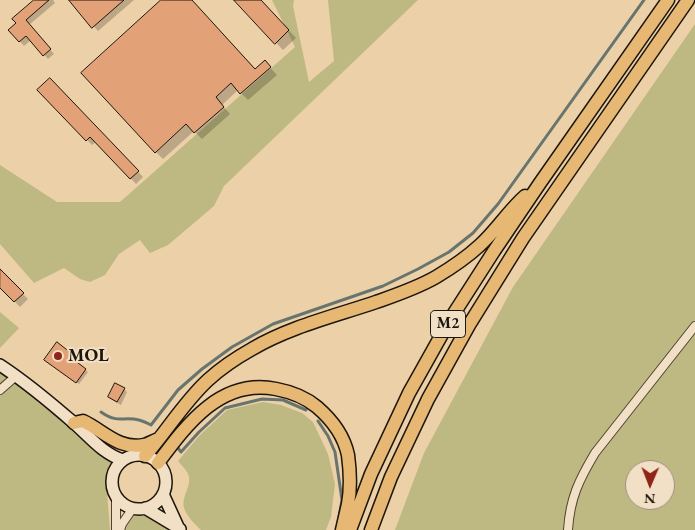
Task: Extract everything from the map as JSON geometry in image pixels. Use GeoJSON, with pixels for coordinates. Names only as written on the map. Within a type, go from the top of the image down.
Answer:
{"type":"FeatureCollection","features":[{"type":"Feature","properties":{"kind":"highway","name":"M2"},"geometry":{"type":"LineString","coordinates":[[350,530],[371,474],[409,393],[451,318],[540,182],[668,0]]}},
{"type":"Feature","properties":{"kind":"highway","name":"M2"},"geometry":{"type":"LineString","coordinates":[[371,530],[391,477],[428,399],[469,324],[523,238],[688,0]]}},
{"type":"Feature","properties":{"kind":"highway"},"geometry":{"type":"LineString","coordinates":[[145,456],[207,381],[235,360],[252,349],[287,332],[387,298],[435,277],[480,246],[517,203],[540,182]]}},
{"type":"Feature","properties":{"kind":"highway"},"geometry":{"type":"LineString","coordinates":[[158,463],[192,420],[204,408],[224,396],[253,388],[272,388],[298,394],[325,414],[340,434],[347,452],[350,486],[342,530]]}},
{"type":"Feature","properties":{"kind":"highway"},"geometry":{"type":"LineString","coordinates":[[74,423],[83,421],[127,446],[146,444],[159,439]]}},
{"type":"Feature","properties":{"kind":"main road"},"geometry":{"type":"LineString","coordinates":[[0,366],[16,376],[74,423],[119,464]]}},
{"type":"Feature","properties":{"kind":"main road"},"geometry":{"type":"LineString","coordinates":[[139,508],[152,506],[157,502],[163,494],[166,480],[164,471],[158,463],[152,458],[137,455],[130,456],[119,464],[112,479],[116,496],[122,502],[139,508],[180,530]]}},
{"type":"Feature","properties":{"kind":"main road"},"geometry":{"type":"LineString","coordinates":[[163,494],[180,530]]}},
{"type":"Feature","properties":{"kind":"street"},"geometry":{"type":"LineString","coordinates":[[568,530],[570,508],[578,482],[585,469],[595,453],[695,326]]}},
{"type":"Feature","properties":{"kind":"street"},"geometry":{"type":"LineString","coordinates":[[0,390],[16,376]]}},
{"type":"Feature","properties":{"kind":"street"},"geometry":{"type":"LineString","coordinates":[[116,496],[118,530]]}},
{"type":"Feature","properties":{"kind":"street"},"geometry":{"type":"LineString","coordinates":[[118,530],[139,508]]}},
{"type":"Feature","properties":{"kind":"shaded area"},"geometry":{"type":"Polygon","coordinates":[[[272,0],[294,0],[293,6],[309,82],[334,61],[328,0],[418,0],[224,186],[214,206],[168,245],[150,253],[140,240],[119,254],[105,275],[90,282],[80,279],[64,268],[34,283],[0,244],[0,165],[57,202],[120,202],[295,47],[272,0]]]}},
{"type":"Feature","properties":{"kind":"shaded area"},"geometry":{"type":"Polygon","coordinates":[[[695,24],[695,530],[395,530],[424,453],[513,287],[695,24]]]}},
{"type":"Feature","properties":{"kind":"shaded area"},"geometry":{"type":"Polygon","coordinates":[[[0,312],[19,328],[0,348],[0,312]]]}},
{"type":"Feature","properties":{"kind":"shaded area"},"geometry":{"type":"Polygon","coordinates":[[[0,372],[110,460],[115,469],[106,480],[110,530],[0,530],[0,372]]]}},
{"type":"Feature","properties":{"kind":"shaded area"},"geometry":{"type":"Polygon","coordinates":[[[263,402],[281,405],[302,413],[313,422],[328,454],[335,484],[331,517],[326,530],[201,530],[185,511],[184,499],[189,478],[186,470],[178,461],[199,436],[227,410],[263,402]]]}},
{"type":"Feature","properties":{"kind":"shaded area"},"geometry":{"type":"Polygon","coordinates":[[[139,512],[151,514],[173,530],[124,530],[129,519],[139,512]]]}},
{"type":"Feature","properties":{"kind":"building"},"geometry":{"type":"Polygon","coordinates":[[[34,0],[49,0],[26,20],[51,49],[43,56],[26,36],[19,42],[8,30],[16,23],[12,19],[34,0]]]}},
{"type":"Feature","properties":{"kind":"building"},"geometry":{"type":"Polygon","coordinates":[[[69,0],[124,0],[92,28],[69,0]]]}},
{"type":"Feature","properties":{"kind":"building"},"geometry":{"type":"Polygon","coordinates":[[[161,0],[192,0],[255,69],[265,60],[271,67],[240,94],[231,83],[216,97],[224,107],[194,133],[186,124],[155,153],[81,73],[161,0]]]}},
{"type":"Feature","properties":{"kind":"building"},"geometry":{"type":"Polygon","coordinates":[[[234,0],[261,0],[289,30],[275,44],[234,0]]]}},
{"type":"Feature","properties":{"kind":"building"},"geometry":{"type":"Polygon","coordinates":[[[50,78],[139,171],[130,179],[90,137],[86,141],[37,90],[50,78]]]}},
{"type":"Feature","properties":{"kind":"building"},"geometry":{"type":"Polygon","coordinates":[[[0,269],[24,293],[14,302],[0,288],[0,269]]]}},
{"type":"Feature","properties":{"kind":"building"},"geometry":{"type":"Polygon","coordinates":[[[57,342],[71,353],[69,356],[86,369],[76,383],[44,360],[57,342]]]}},
{"type":"Feature","properties":{"kind":"building"},"geometry":{"type":"Polygon","coordinates":[[[115,383],[125,388],[117,402],[108,397],[115,383]]]}},
{"type":"Feature","properties":{"kind":"waterway"},"geometry":{"type":"LineString","coordinates":[[101,412],[112,418],[139,420],[151,425],[178,390],[232,347],[273,324],[383,286],[449,252],[473,233],[498,204],[644,0]]}},
{"type":"Feature","properties":{"kind":"waterway"},"geometry":{"type":"LineString","coordinates":[[178,448],[181,452],[225,408],[262,399],[283,400],[306,410]]}},
{"type":"Feature","properties":{"kind":"waterway"},"geometry":{"type":"LineString","coordinates":[[318,421],[328,436],[335,452],[342,500],[339,517]]}},
{"type":"Feature","properties":{"kind":"place","name":"MOL"},"geometry":{"type":"Point","coordinates":[58,356]}}]}
